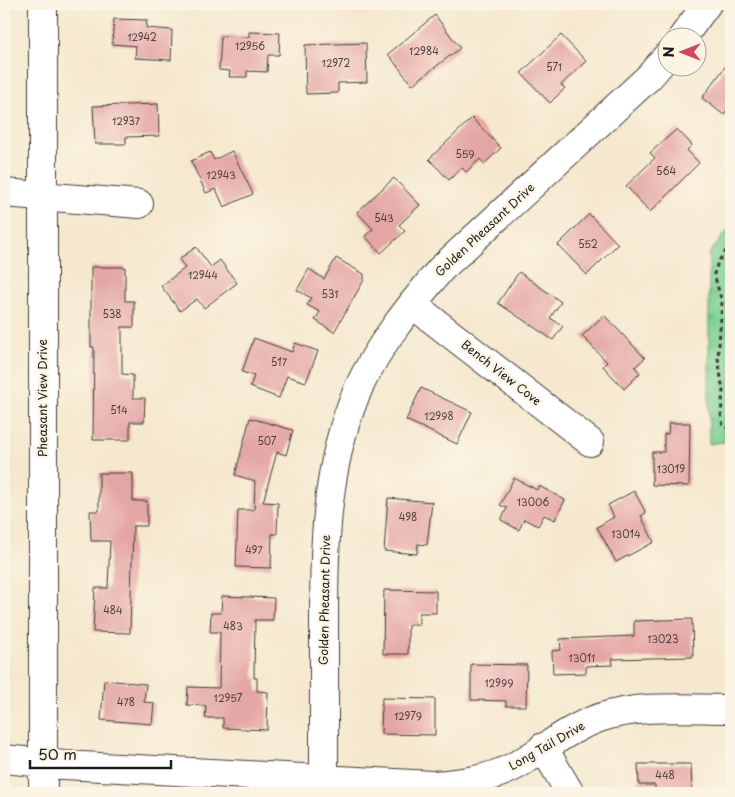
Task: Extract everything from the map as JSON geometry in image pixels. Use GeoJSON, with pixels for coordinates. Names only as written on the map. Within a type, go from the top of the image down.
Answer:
{"type":"FeatureCollection","features":[{"type":"Feature","properties":{"kind":"street","name":"Pheasant View Drive"},"geometry":{"type":"LineString","coordinates":[[43,4],[43,793]]}},
{"type":"Feature","properties":{"kind":"street"},"geometry":{"type":"LineString","coordinates":[[689,28],[707,4]]}},
{"type":"Feature","properties":{"kind":"street","name":"Golden Pheasant Drive"},"geometry":{"type":"LineString","coordinates":[[324,786],[324,561],[326,516],[334,470],[359,388],[383,345],[412,304],[441,269],[658,66]]}},
{"type":"Feature","properties":{"kind":"street"},"geometry":{"type":"LineString","coordinates":[[4,193],[139,204]]}},
{"type":"Feature","properties":{"kind":"street","name":"Bench View Cove"},"geometry":{"type":"LineString","coordinates":[[412,304],[590,442]]}},
{"type":"Feature","properties":{"kind":"street","name":"Long Tail Drive"},"geometry":{"type":"LineString","coordinates":[[4,759],[324,786],[432,785],[471,781],[514,766],[576,728],[618,712],[731,709]]}},
{"type":"Feature","properties":{"kind":"street"},"geometry":{"type":"LineString","coordinates":[[543,747],[570,793]]}},
{"type":"Feature","properties":{"kind":"path"},"geometry":{"type":"LineString","coordinates":[[731,244],[718,262],[714,274],[722,302],[718,358],[723,391],[721,414],[723,426],[731,430]]}},
{"type":"Feature","properties":{"kind":"green space"},"geometry":{"type":"Polygon","coordinates":[[[731,226],[731,441],[709,444],[709,254],[731,226]]]}},
{"type":"Feature","properties":{"kind":"building"},"geometry":{"type":"Polygon","coordinates":[[[435,15],[460,48],[412,85],[388,54],[435,15]]]}},
{"type":"Feature","properties":{"kind":"building"},"geometry":{"type":"Polygon","coordinates":[[[114,19],[147,20],[146,28],[172,30],[171,60],[135,58],[136,46],[112,44],[114,19]]]}},
{"type":"Feature","properties":{"kind":"building"},"geometry":{"type":"Polygon","coordinates":[[[249,32],[280,33],[279,55],[268,55],[267,72],[247,71],[247,77],[229,77],[230,71],[219,70],[221,36],[249,37],[249,32]]]}},
{"type":"Feature","properties":{"kind":"building"},"geometry":{"type":"Polygon","coordinates":[[[561,35],[586,61],[561,85],[565,88],[550,103],[521,73],[561,35]]]}},
{"type":"Feature","properties":{"kind":"building"},"geometry":{"type":"Polygon","coordinates":[[[366,43],[367,82],[338,83],[338,93],[306,94],[305,45],[366,43]]]}},
{"type":"Feature","properties":{"kind":"building"},"geometry":{"type":"Polygon","coordinates":[[[731,59],[731,105],[724,115],[702,98],[731,59]]]}},
{"type":"Feature","properties":{"kind":"building"},"geometry":{"type":"Polygon","coordinates":[[[158,104],[159,136],[126,137],[126,144],[95,144],[93,106],[158,104]]]}},
{"type":"Feature","properties":{"kind":"building"},"geometry":{"type":"Polygon","coordinates":[[[472,118],[501,148],[484,164],[480,159],[466,172],[462,168],[449,180],[429,159],[472,118]]]}},
{"type":"Feature","properties":{"kind":"building"},"geometry":{"type":"Polygon","coordinates":[[[677,129],[692,145],[687,150],[699,163],[650,212],[626,186],[655,158],[650,153],[677,129]]]}},
{"type":"Feature","properties":{"kind":"building"},"geometry":{"type":"Polygon","coordinates":[[[232,151],[253,194],[224,207],[216,189],[206,193],[191,161],[210,152],[214,160],[232,151]]]}},
{"type":"Feature","properties":{"kind":"building"},"geometry":{"type":"Polygon","coordinates":[[[394,178],[420,205],[399,225],[405,231],[381,253],[365,236],[373,229],[357,212],[394,178]]]}},
{"type":"Feature","properties":{"kind":"building"},"geometry":{"type":"Polygon","coordinates":[[[589,214],[618,244],[587,275],[558,245],[589,214]]]}},
{"type":"Feature","properties":{"kind":"building"},"geometry":{"type":"Polygon","coordinates":[[[196,247],[211,267],[220,260],[237,283],[204,308],[197,299],[180,311],[161,286],[185,268],[179,259],[196,247]]]}},
{"type":"Feature","properties":{"kind":"building"},"geometry":{"type":"Polygon","coordinates":[[[336,258],[364,274],[364,280],[334,332],[315,320],[320,312],[307,305],[311,298],[297,290],[309,269],[324,279],[336,258]]]}},
{"type":"Feature","properties":{"kind":"building"},"geometry":{"type":"Polygon","coordinates":[[[91,267],[125,267],[125,301],[134,301],[134,327],[122,327],[122,374],[133,375],[133,398],[145,398],[144,422],[130,422],[130,440],[93,440],[94,347],[91,347],[91,267]]]}},
{"type":"Feature","properties":{"kind":"building"},"geometry":{"type":"Polygon","coordinates":[[[519,272],[561,302],[550,318],[563,326],[553,340],[498,303],[519,272]]]}},
{"type":"Feature","properties":{"kind":"building"},"geometry":{"type":"Polygon","coordinates":[[[604,315],[645,358],[635,367],[640,373],[624,389],[603,366],[607,362],[582,336],[604,315]]]}},
{"type":"Feature","properties":{"kind":"building"},"geometry":{"type":"Polygon","coordinates":[[[254,338],[292,352],[295,343],[318,351],[306,382],[287,376],[279,398],[250,387],[254,376],[242,372],[254,338]]]}},
{"type":"Feature","properties":{"kind":"building"},"geometry":{"type":"Polygon","coordinates":[[[421,388],[472,412],[457,444],[406,420],[421,388]]]}},
{"type":"Feature","properties":{"kind":"building"},"geometry":{"type":"Polygon","coordinates":[[[250,418],[293,430],[286,455],[277,452],[263,502],[278,503],[277,534],[272,534],[271,568],[236,567],[238,510],[254,510],[255,481],[235,475],[250,418]]]}},
{"type":"Feature","properties":{"kind":"building"},"geometry":{"type":"Polygon","coordinates":[[[669,423],[690,423],[689,486],[652,485],[652,452],[664,452],[664,434],[668,434],[669,423]]]}},
{"type":"Feature","properties":{"kind":"building"},"geometry":{"type":"Polygon","coordinates":[[[99,473],[133,473],[133,501],[147,501],[147,526],[133,526],[130,633],[93,632],[95,588],[108,588],[110,541],[91,541],[90,511],[99,511],[99,473]]]}},
{"type":"Feature","properties":{"kind":"building"},"geometry":{"type":"Polygon","coordinates":[[[514,478],[537,490],[539,486],[565,500],[555,520],[544,515],[538,526],[524,519],[519,530],[501,520],[507,508],[500,505],[514,478]]]}},
{"type":"Feature","properties":{"kind":"building"},"geometry":{"type":"Polygon","coordinates":[[[634,491],[646,513],[641,516],[654,542],[616,562],[597,527],[614,517],[608,505],[634,491]]]}},
{"type":"Feature","properties":{"kind":"building"},"geometry":{"type":"Polygon","coordinates":[[[388,498],[432,502],[427,545],[418,544],[417,554],[384,551],[388,498]]]}},
{"type":"Feature","properties":{"kind":"building"},"geometry":{"type":"Polygon","coordinates":[[[384,590],[436,591],[436,613],[419,613],[419,625],[408,625],[408,654],[383,654],[384,590]]]}},
{"type":"Feature","properties":{"kind":"building"},"geometry":{"type":"Polygon","coordinates":[[[222,596],[274,598],[273,620],[255,620],[254,678],[257,678],[257,691],[268,692],[267,730],[223,728],[223,718],[205,718],[206,706],[187,705],[188,687],[219,688],[220,632],[210,632],[211,613],[221,613],[222,596]]]}},
{"type":"Feature","properties":{"kind":"building"},"geometry":{"type":"Polygon","coordinates":[[[692,619],[693,657],[612,659],[613,665],[586,666],[586,673],[553,674],[552,651],[561,650],[560,639],[634,636],[634,621],[692,619]]]}},
{"type":"Feature","properties":{"kind":"building"},"geometry":{"type":"Polygon","coordinates":[[[471,664],[527,665],[526,706],[506,706],[506,701],[471,700],[471,664]]]}},
{"type":"Feature","properties":{"kind":"building"},"geometry":{"type":"Polygon","coordinates":[[[104,680],[146,684],[144,702],[154,703],[152,724],[101,720],[104,680]]]}},
{"type":"Feature","properties":{"kind":"building"},"geometry":{"type":"Polygon","coordinates":[[[382,698],[435,699],[435,735],[381,734],[382,698]]]}},
{"type":"Feature","properties":{"kind":"building"},"geometry":{"type":"Polygon","coordinates":[[[638,764],[691,764],[692,793],[655,793],[655,785],[639,785],[638,764]]]}}]}
